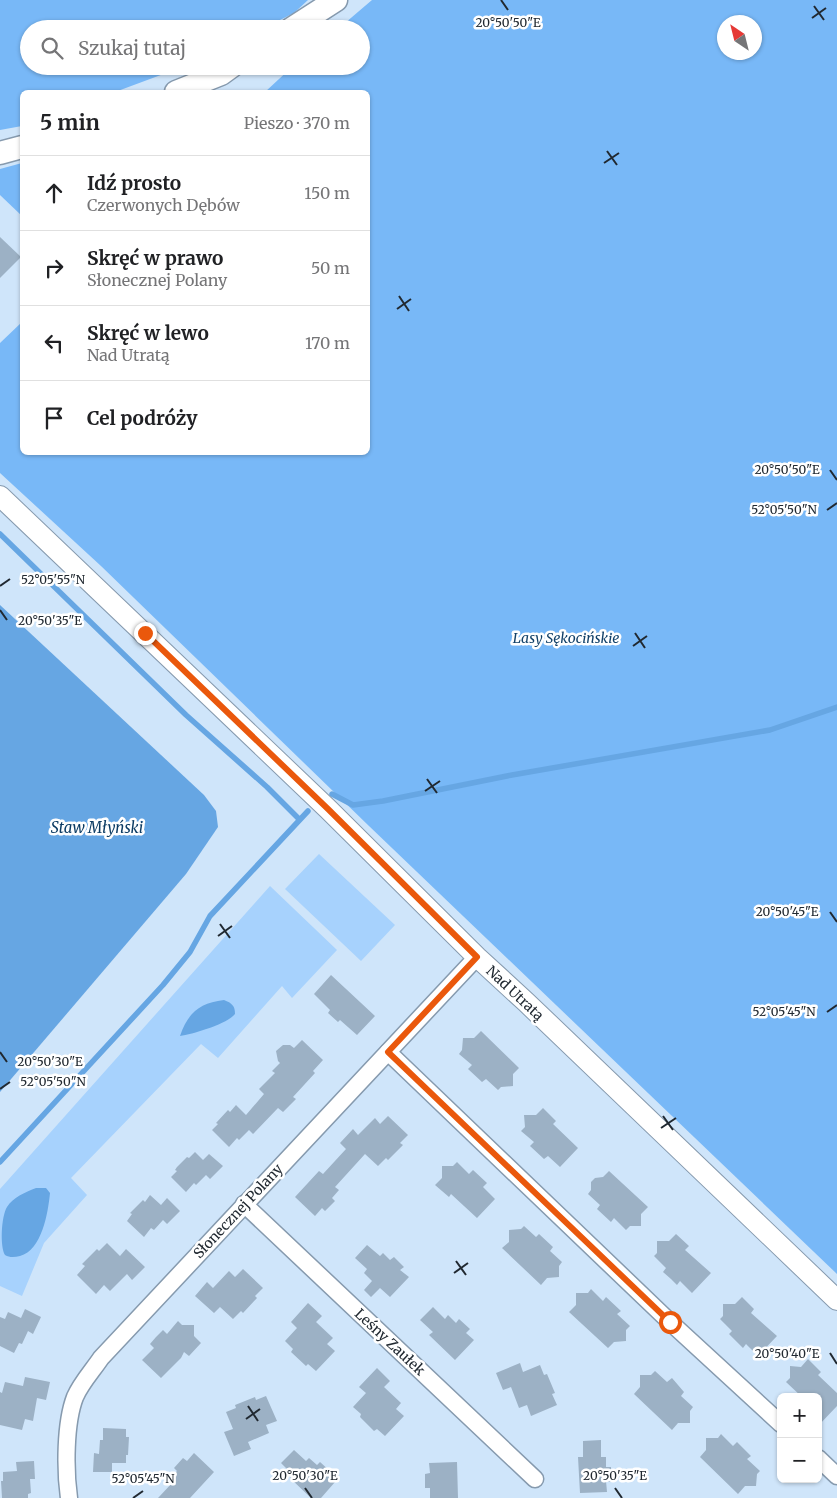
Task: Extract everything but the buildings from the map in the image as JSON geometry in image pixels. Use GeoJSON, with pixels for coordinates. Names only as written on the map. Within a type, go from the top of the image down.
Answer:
{"type":"FeatureCollection","features":[{"type":"Feature","properties":{"kind":"main road"},"geometry":{"type":"LineString","coordinates":[[305,20],[336,0]]}},
{"type":"Feature","properties":{"kind":"main road"},"geometry":{"type":"LineString","coordinates":[[181,90],[218,75]]}},
{"type":"Feature","properties":{"kind":"main road"},"geometry":{"type":"LineString","coordinates":[[0,153],[20,148]]}},
{"type":"Feature","properties":{"kind":"street","name":"Nad Utratą"},"geometry":{"type":"LineString","coordinates":[[0,496],[328,809],[477,957],[837,1300]]}},
{"type":"Feature","properties":{"kind":"street","name":"Słonecznej Polany"},"geometry":{"type":"LineString","coordinates":[[69,1498],[67,1451],[75,1396],[101,1358],[477,957]]}},
{"type":"Feature","properties":{"kind":"street"},"geometry":{"type":"LineString","coordinates":[[388,1052],[670,1322],[777,1420]]}},
{"type":"Feature","properties":{"kind":"street","name":"Leśny Zaułek"},"geometry":{"type":"LineString","coordinates":[[244,1204],[535,1479]]}},
{"type":"Feature","properties":{"kind":"street"},"geometry":{"type":"LineString","coordinates":[[822,1462],[837,1476]]}},
{"type":"Feature","properties":{"kind":"shaded area"},"geometry":{"type":"Polygon","coordinates":[[[319,854],[395,925],[361,961],[285,889],[319,854]]]}},
{"type":"Feature","properties":{"kind":"shaded area"},"geometry":{"type":"Polygon","coordinates":[[[270,886],[337,950],[292,998],[282,986],[218,1058],[201,1044],[71,1178],[87,1195],[44,1243],[22,1296],[0,1286],[0,1189],[270,886]]]}},
{"type":"Feature","properties":{"kind":"green space"},"geometry":{"type":"Polygon","coordinates":[[[0,0],[308,0],[294,13],[280,20],[20,20],[20,75],[161,75],[120,90],[20,90],[20,126],[0,130],[0,0]]]}},
{"type":"Feature","properties":{"kind":"green space","name":"Lasy Sękocińskie"},"geometry":{"type":"Polygon","coordinates":[[[372,0],[837,0],[837,1274],[369,826],[101,566],[0,473],[0,343],[20,324],[20,455],[370,455],[370,90],[267,90],[283,75],[370,75],[370,20],[349,20],[372,0]]]}},
{"type":"Feature","properties":{"kind":"green space"},"geometry":{"type":"Polygon","coordinates":[[[20,164],[20,214],[0,195],[0,169],[20,164]]]}},
{"type":"Feature","properties":{"kind":"water","name":"Staw Młyński"},"geometry":{"type":"Polygon","coordinates":[[[0,605],[204,795],[216,811],[218,827],[186,874],[0,1092],[0,605]]]}},
{"type":"Feature","properties":{"kind":"water"},"geometry":{"type":"Polygon","coordinates":[[[224,1000],[234,1007],[235,1014],[231,1018],[209,1028],[180,1036],[187,1021],[196,1010],[215,1001],[224,1000]]]}},
{"type":"Feature","properties":{"kind":"water"},"geometry":{"type":"Polygon","coordinates":[[[36,1188],[46,1188],[50,1193],[48,1210],[39,1239],[28,1252],[20,1256],[7,1256],[3,1251],[2,1224],[7,1207],[16,1198],[36,1188]]]}},
{"type":"Feature","properties":{"kind":"waterway"},"geometry":{"type":"LineString","coordinates":[[0,534],[186,715],[267,787],[299,819]]}},
{"type":"Feature","properties":{"kind":"waterway"},"geometry":{"type":"LineString","coordinates":[[332,794],[353,805],[383,801],[512,775],[770,730],[837,707]]}},
{"type":"Feature","properties":{"kind":"waterway"},"geometry":{"type":"LineString","coordinates":[[0,1162],[163,985],[190,952],[210,916],[308,811]]}},
{"type":"Feature","properties":{"kind":"route"},"geometry":{"type":"LineString","coordinates":[[145,633],[328,809],[477,957],[388,1052],[670,1322]]}}]}
